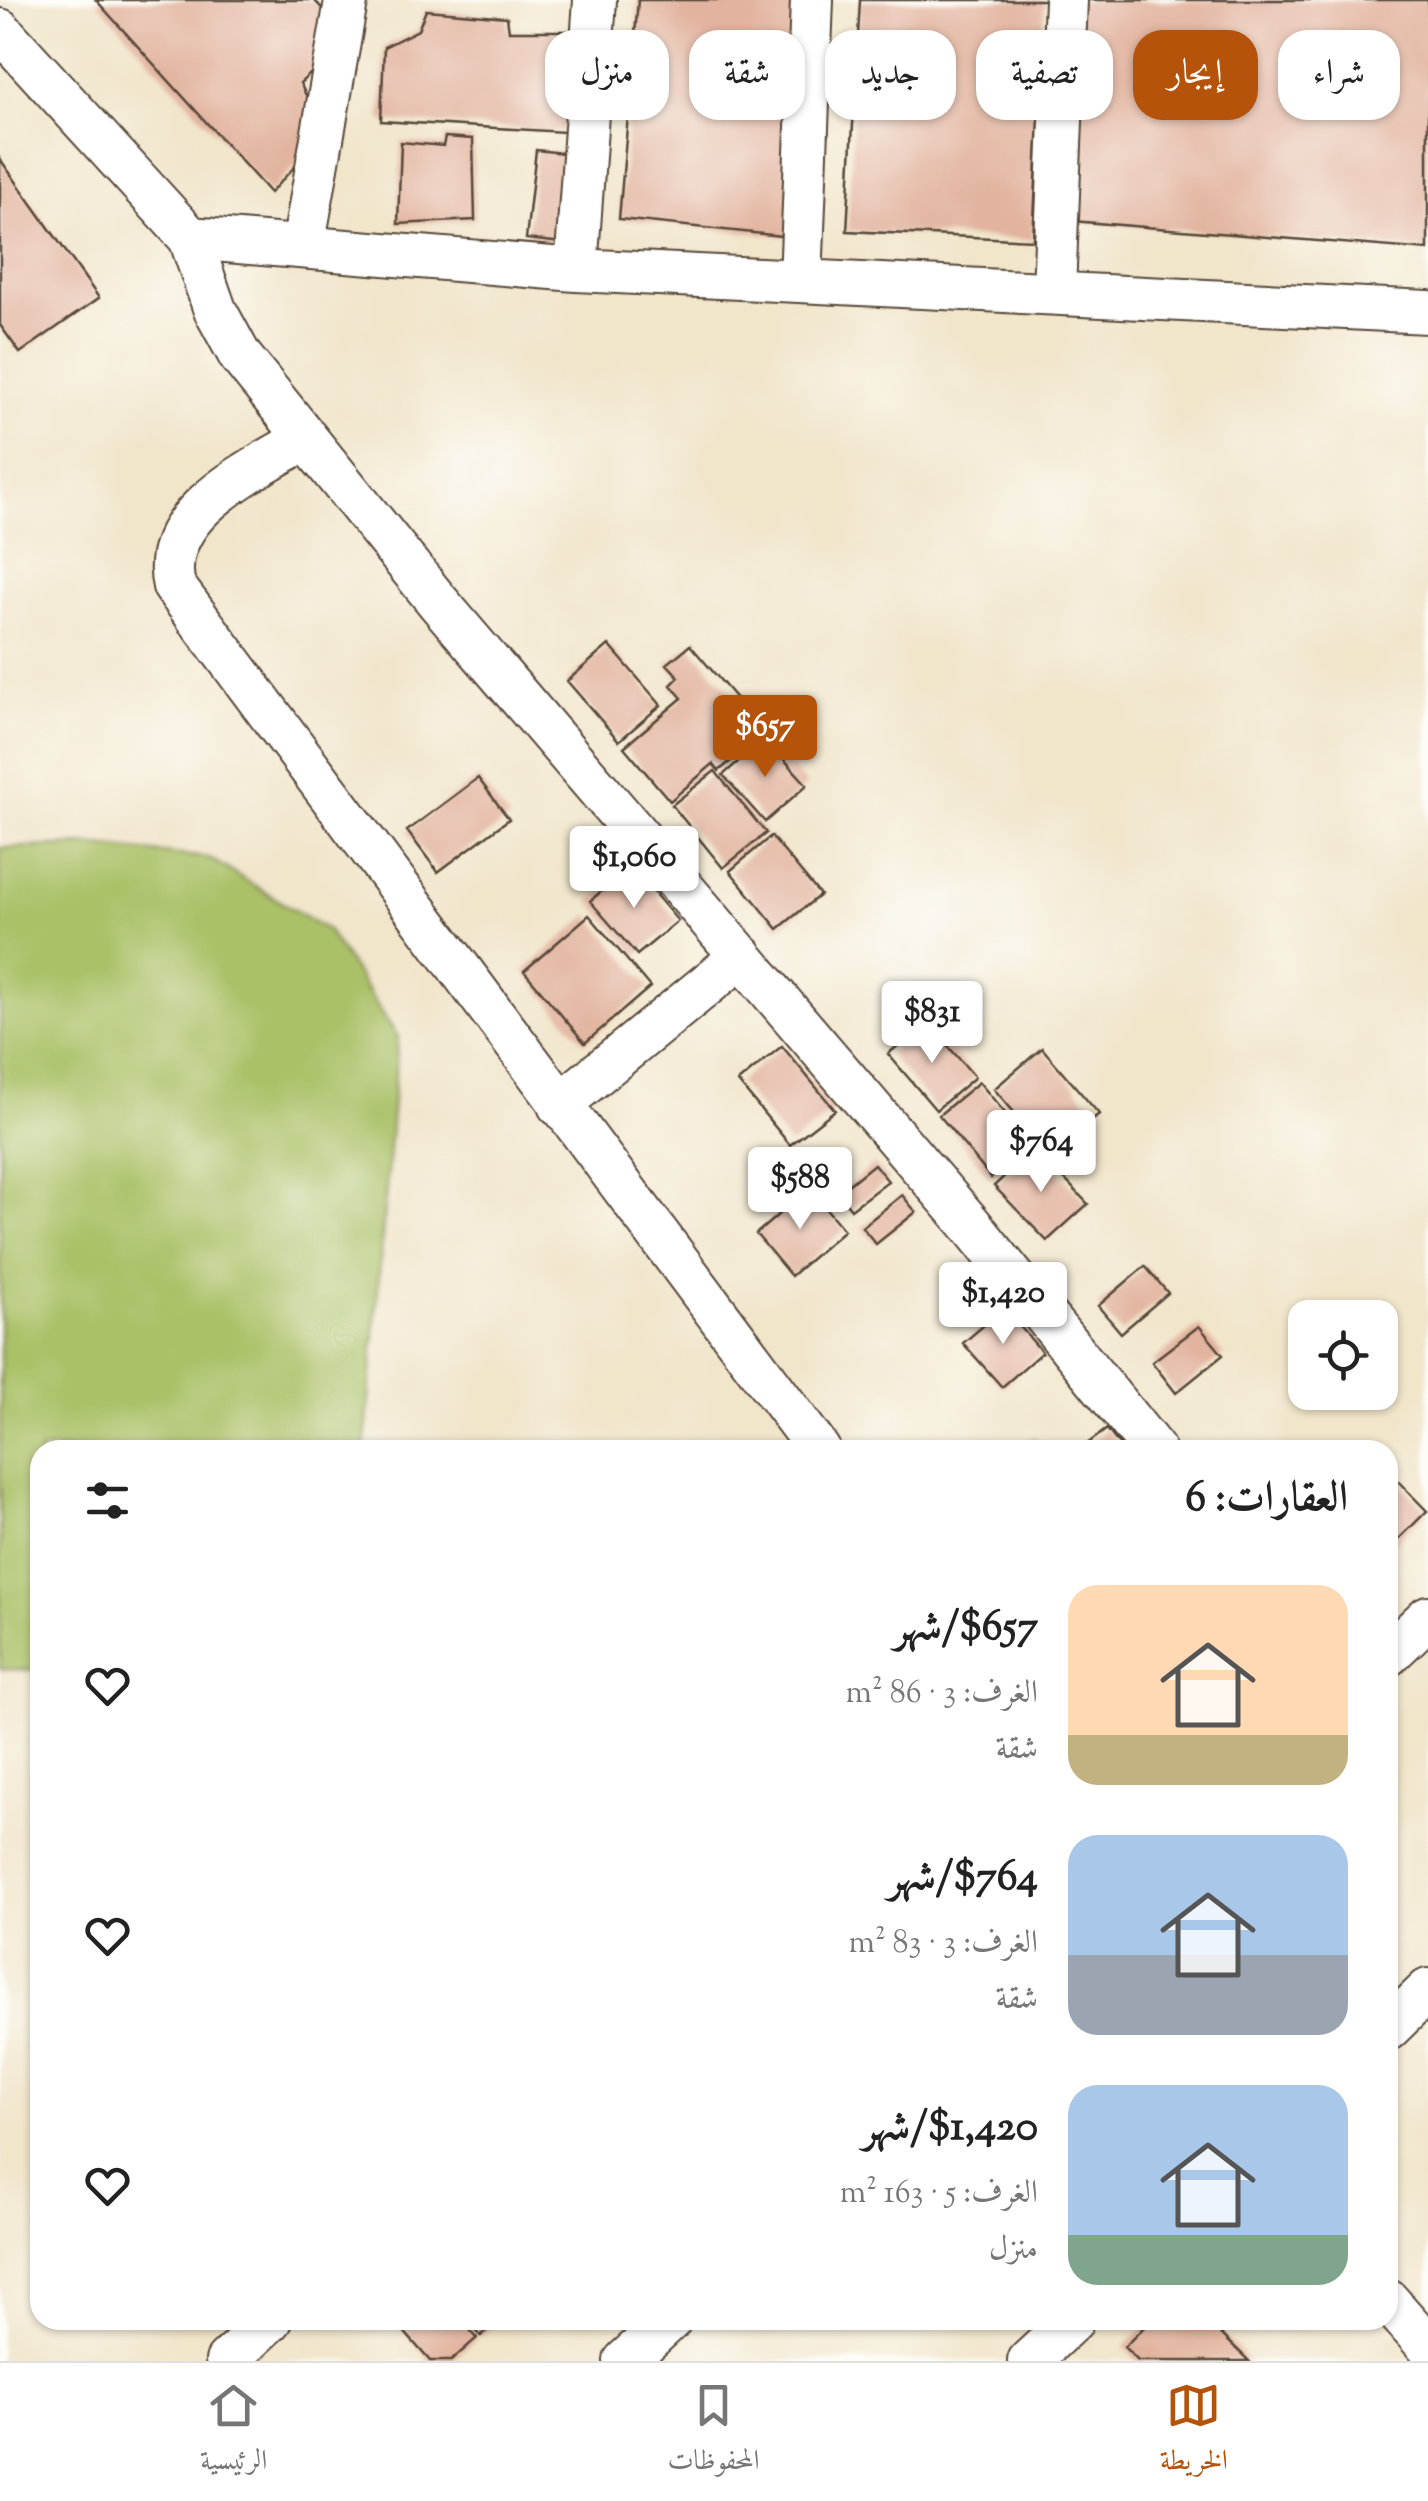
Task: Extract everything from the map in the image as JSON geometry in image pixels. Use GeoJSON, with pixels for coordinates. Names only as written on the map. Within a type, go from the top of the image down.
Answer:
{"type":"FeatureCollection","features":[{"type":"Feature","properties":{"kind":"street"},"geometry":{"type":"LineString","coordinates":[[576,270],[595,0]]}},
{"type":"Feature","properties":{"kind":"street"},"geometry":{"type":"LineString","coordinates":[[802,281],[812,0]]}},
{"type":"Feature","properties":{"kind":"street"},"geometry":{"type":"LineString","coordinates":[[1054,292],[1066,0]]}},
{"type":"Feature","properties":{"kind":"street"},"geometry":{"type":"LineString","coordinates":[[303,248],[346,1]]}},
{"type":"Feature","properties":{"kind":"street"},"geometry":{"type":"LineString","coordinates":[[0,30],[190,238],[224,332],[438,602],[1073,1347],[1146,1440]]}},
{"type":"Feature","properties":{"kind":"street"},"geometry":{"type":"LineString","coordinates":[[190,238],[576,270],[1428,312]]}},
{"type":"Feature","properties":{"kind":"street"},"geometry":{"type":"LineString","coordinates":[[306,438],[207,503],[183,529],[171,551],[174,586],[811,1440]]}},
{"type":"Feature","properties":{"kind":"street"},"geometry":{"type":"LineString","coordinates":[[559,1105],[742,956]]}},
{"type":"Feature","properties":{"kind":"street"},"geometry":{"type":"LineString","coordinates":[[1398,1646],[1428,1617]]}},
{"type":"Feature","properties":{"kind":"street"},"geometry":{"type":"LineString","coordinates":[[1398,2019],[1428,1990]]}},
{"type":"Feature","properties":{"kind":"street"},"geometry":{"type":"LineString","coordinates":[[1398,2313],[1428,2346]]}},
{"type":"Feature","properties":{"kind":"street"},"geometry":{"type":"LineString","coordinates":[[226,2361],[260,2330]]}},
{"type":"Feature","properties":{"kind":"street"},"geometry":{"type":"LineString","coordinates":[[624,2361],[659,2330]]}},
{"type":"Feature","properties":{"kind":"street"},"geometry":{"type":"LineString","coordinates":[[1041,2357],[1065,2330]]}},
{"type":"Feature","properties":{"kind":"green space"},"geometry":{"type":"Polygon","coordinates":[[[88,845],[209,858],[327,930],[398,1037],[366,1440],[30,1440],[30,1670],[0,1669],[0,848],[88,845]]]}},
{"type":"Feature","properties":{"kind":"building"},"geometry":{"type":"Polygon","coordinates":[[[96,0],[314,0],[350,38],[300,83],[325,134],[270,193],[96,0]]]}},
{"type":"Feature","properties":{"kind":"building"},"geometry":{"type":"Polygon","coordinates":[[[638,0],[800,0],[799,30],[689,30],[689,120],[795,120],[791,237],[619,219],[628,120],[669,120],[669,30],[635,30],[638,0]]]}},
{"type":"Feature","properties":{"kind":"building"},"geometry":{"type":"Polygon","coordinates":[[[860,0],[1045,0],[1044,30],[976,30],[976,120],[1039,120],[1033,240],[847,231],[853,120],[956,120],[956,30],[858,30],[860,0]]]}},
{"type":"Feature","properties":{"kind":"building"},"geometry":{"type":"Polygon","coordinates":[[[1073,0],[1428,0],[1428,250],[1060,220],[1066,120],[1113,120],[1113,30],[1071,30],[1073,0]]]}},
{"type":"Feature","properties":{"kind":"building"},"geometry":{"type":"Polygon","coordinates":[[[426,10],[507,17],[509,31],[545,31],[545,120],[581,120],[581,133],[381,121],[384,47],[418,30],[426,10]]]}},
{"type":"Feature","properties":{"kind":"building"},"geometry":{"type":"Polygon","coordinates":[[[445,137],[473,139],[475,220],[398,224],[401,142],[443,146],[445,137]]]}},
{"type":"Feature","properties":{"kind":"building"},"geometry":{"type":"Polygon","coordinates":[[[536,150],[582,155],[572,244],[526,239],[536,150]]]}},
{"type":"Feature","properties":{"kind":"building"},"geometry":{"type":"Polygon","coordinates":[[[0,159],[99,298],[20,353],[0,325],[0,159]]]}},
{"type":"Feature","properties":{"kind":"building"},"geometry":{"type":"Polygon","coordinates":[[[609,645],[661,705],[619,741],[567,681],[609,645]]]}},
{"type":"Feature","properties":{"kind":"building"},"geometry":{"type":"Polygon","coordinates":[[[690,645],[765,732],[719,771],[713,764],[670,801],[624,747],[682,698],[671,685],[679,677],[667,664],[690,645]]]}},
{"type":"Feature","properties":{"kind":"building"},"geometry":{"type":"Polygon","coordinates":[[[765,738],[807,785],[765,822],[723,775],[765,738]]]}},
{"type":"Feature","properties":{"kind":"building"},"geometry":{"type":"Polygon","coordinates":[[[715,771],[766,833],[723,868],[672,805],[715,771]]]}},
{"type":"Feature","properties":{"kind":"building"},"geometry":{"type":"Polygon","coordinates":[[[478,778],[509,819],[438,872],[407,831],[478,778]]]}},
{"type":"Feature","properties":{"kind":"building"},"geometry":{"type":"Polygon","coordinates":[[[771,836],[820,895],[778,929],[730,871],[771,836]]]}},
{"type":"Feature","properties":{"kind":"building"},"geometry":{"type":"Polygon","coordinates":[[[631,866],[678,921],[637,955],[590,901],[631,866]]]}},
{"type":"Feature","properties":{"kind":"building"},"geometry":{"type":"Polygon","coordinates":[[[589,915],[650,987],[585,1043],[524,971],[589,915]]]}},
{"type":"Feature","properties":{"kind":"building"},"geometry":{"type":"Polygon","coordinates":[[[927,1022],[975,1077],[936,1110],[888,1054],[927,1022]]]}},
{"type":"Feature","properties":{"kind":"building"},"geometry":{"type":"Polygon","coordinates":[[[782,1046],[835,1110],[790,1145],[738,1082],[782,1046]]]}},
{"type":"Feature","properties":{"kind":"building"},"geometry":{"type":"Polygon","coordinates":[[[1042,1048],[1099,1114],[1051,1155],[994,1089],[1042,1048]]]}},
{"type":"Feature","properties":{"kind":"building"},"geometry":{"type":"Polygon","coordinates":[[[979,1082],[1031,1144],[991,1178],[939,1115],[979,1082]]]}},
{"type":"Feature","properties":{"kind":"building"},"geometry":{"type":"Polygon","coordinates":[[[1035,1148],[1088,1204],[1047,1241],[994,1186],[1035,1148]]]}},
{"type":"Feature","properties":{"kind":"building"},"geometry":{"type":"Polygon","coordinates":[[[874,1164],[888,1181],[851,1209],[838,1193],[874,1164]]]}},
{"type":"Feature","properties":{"kind":"building"},"geometry":{"type":"Polygon","coordinates":[[[809,1188],[844,1230],[791,1276],[756,1234],[809,1188]]]}},
{"type":"Feature","properties":{"kind":"building"},"geometry":{"type":"Polygon","coordinates":[[[902,1195],[916,1212],[876,1244],[862,1227],[902,1195]]]}},
{"type":"Feature","properties":{"kind":"building"},"geometry":{"type":"Polygon","coordinates":[[[1145,1266],[1168,1293],[1121,1333],[1098,1306],[1145,1266]]]}},
{"type":"Feature","properties":{"kind":"building"},"geometry":{"type":"Polygon","coordinates":[[[1004,1308],[1042,1352],[1002,1387],[963,1343],[1004,1308]]]}},
{"type":"Feature","properties":{"kind":"building"},"geometry":{"type":"Polygon","coordinates":[[[1199,1326],[1223,1355],[1176,1393],[1152,1362],[1199,1326]]]}},
{"type":"Feature","properties":{"kind":"building"},"geometry":{"type":"Polygon","coordinates":[[[1107,1429],[1115,1440],[1092,1440],[1107,1429]]]}},
{"type":"Feature","properties":{"kind":"building"},"geometry":{"type":"Polygon","coordinates":[[[1398,1481],[1427,1511],[1398,1540],[1398,1481]]]}},
{"type":"Feature","properties":{"kind":"building"},"geometry":{"type":"Polygon","coordinates":[[[403,2330],[470,2330],[477,2338],[451,2361],[430,2361],[403,2330]]]}},
{"type":"Feature","properties":{"kind":"building"},"geometry":{"type":"Polygon","coordinates":[[[1141,2330],[1217,2330],[1249,2361],[1138,2361],[1124,2347],[1141,2330]]]}}]}
